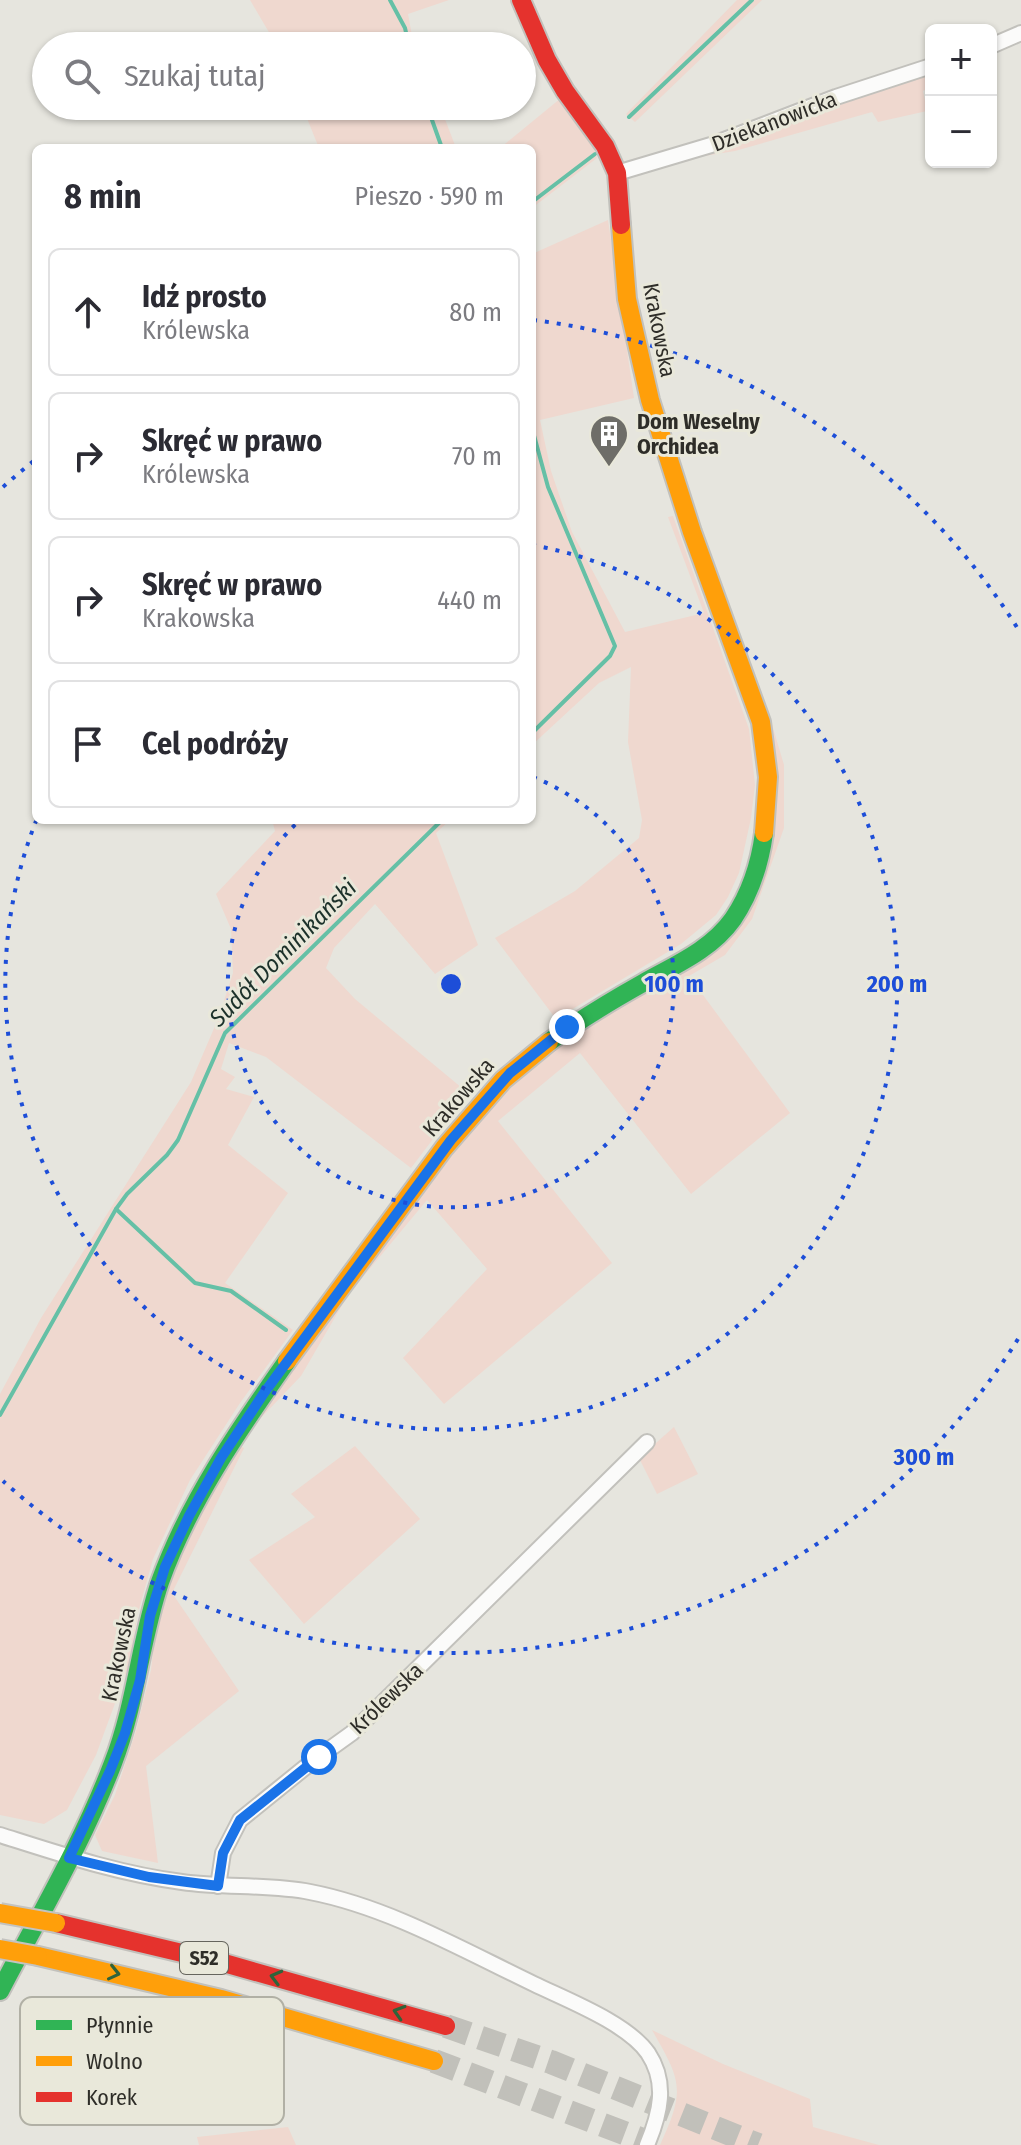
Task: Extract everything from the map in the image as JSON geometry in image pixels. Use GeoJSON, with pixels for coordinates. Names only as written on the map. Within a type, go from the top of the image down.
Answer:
{"type":"FeatureCollection","features":[{"type":"Feature","properties":{"kind":"main road","name":"Krakowska"},"geometry":{"type":"LineString","coordinates":[[521,0],[535,32]]}},
{"type":"Feature","properties":{"kind":"main road","name":"Krakowska"},"geometry":{"type":"LineString","coordinates":[[0,1991],[69,1858],[125,1733],[140,1680],[150,1616],[165,1567],[203,1488],[264,1393],[417,1184],[489,1095],[510,1073],[567,1027],[714,940],[734,915],[753,877],[768,806],[768,749],[755,704],[663,449],[650,400],[627,299],[617,173],[605,146],[565,91],[536,35]]}},
{"type":"Feature","properties":{"kind":"main road","name":"S52"},"geometry":{"type":"LineString","coordinates":[[0,1913],[56,1923],[224,1963],[446,2026]]}},
{"type":"Feature","properties":{"kind":"main road","name":"S52"},"geometry":{"type":"LineString","coordinates":[[0,1949],[212,1997]]}},
{"type":"Feature","properties":{"kind":"main road","name":"S52"},"geometry":{"type":"LineString","coordinates":[[284,2017],[434,2061]]}},
{"type":"Feature","properties":{"kind":"street"},"geometry":{"type":"LineString","coordinates":[[997,43],[1021,33]]}},
{"type":"Feature","properties":{"kind":"street","name":"Dziekanowicka"},"geometry":{"type":"LineString","coordinates":[[617,173],[711,145],[836,97],[925,68]]}},
{"type":"Feature","properties":{"kind":"street","name":"Królewska"},"geometry":{"type":"LineString","coordinates":[[218,1886],[223,1853],[240,1820],[352,1733],[647,1442]]}},
{"type":"Feature","properties":{"kind":"street"},"geometry":{"type":"LineString","coordinates":[[0,1835],[69,1858],[149,1877],[218,1886],[310,1892],[372,1910],[441,1939],[557,1995],[629,2034],[646,2050],[658,2072],[661,2086],[659,2110],[647,2145]]}},
{"type":"Feature","properties":{"kind":"shaded area"},"geometry":{"type":"Polygon","coordinates":[[[250,0],[449,0],[408,14],[411,32],[269,32],[250,0]]]}},
{"type":"Feature","properties":{"kind":"shaded area"},"geometry":{"type":"Polygon","coordinates":[[[737,0],[762,0],[635,122],[626,114],[737,0]]]}},
{"type":"Feature","properties":{"kind":"shaded area"},"geometry":{"type":"Polygon","coordinates":[[[925,71],[925,111],[878,122],[872,112],[735,151],[698,157],[842,99],[925,71]]]}},
{"type":"Feature","properties":{"kind":"shaded area"},"geometry":{"type":"Polygon","coordinates":[[[561,98],[592,142],[597,158],[536,205],[536,144],[505,144],[561,98]]]}},
{"type":"Feature","properties":{"kind":"shaded area"},"geometry":{"type":"Polygon","coordinates":[[[308,120],[445,120],[454,144],[317,144],[308,120]]]}},
{"type":"Feature","properties":{"kind":"shaded area"},"geometry":{"type":"Polygon","coordinates":[[[608,220],[634,398],[540,420],[551,471],[572,532],[625,632],[704,613],[668,517],[673,516],[749,729],[755,785],[739,873],[716,915],[681,944],[556,1019],[495,938],[575,891],[639,838],[642,820],[628,742],[631,667],[599,683],[536,741],[536,252],[608,220]]]}},
{"type":"Feature","properties":{"kind":"shaded area"},"geometry":{"type":"Polygon","coordinates":[[[768,711],[784,765],[784,828],[752,919],[725,955],[689,976],[790,1113],[691,1194],[580,1053],[498,1121],[612,1263],[444,1404],[403,1358],[487,1269],[427,1200],[348,1295],[301,1376],[256,1423],[251,1422],[452,1149],[522,1071],[588,1021],[681,968],[759,881],[765,712],[768,711]]]}},
{"type":"Feature","properties":{"kind":"shaded area"},"geometry":{"type":"Polygon","coordinates":[[[273,824],[446,824],[436,833],[478,945],[435,974],[375,904],[334,948],[326,968],[355,999],[468,1093],[411,1168],[266,1057],[229,1043],[221,1069],[235,1077],[226,1089],[254,1097],[228,1145],[288,1193],[225,1283],[293,1330],[190,1480],[153,1559],[138,1613],[128,1668],[96,1755],[67,1810],[44,1824],[0,1815],[0,1394],[41,1318],[191,1082],[218,1019],[233,973],[231,929],[216,894],[275,831],[273,824]]]}},
{"type":"Feature","properties":{"kind":"shaded area"},"geometry":{"type":"Polygon","coordinates":[[[674,1427],[698,1474],[657,1494],[639,1458],[674,1427]]]}},
{"type":"Feature","properties":{"kind":"shaded area"},"geometry":{"type":"Polygon","coordinates":[[[238,1445],[244,1448],[172,1593],[239,1691],[146,1766],[158,1863],[102,1851],[95,1835],[115,1795],[136,1731],[151,1670],[157,1613],[170,1570],[238,1445]]]}},
{"type":"Feature","properties":{"kind":"shaded area"},"geometry":{"type":"Polygon","coordinates":[[[355,1446],[420,1519],[304,1624],[249,1560],[315,1517],[291,1494],[355,1446]]]}},
{"type":"Feature","properties":{"kind":"shaded area"},"geometry":{"type":"Polygon","coordinates":[[[652,2030],[723,2064],[810,2099],[813,2127],[879,2145],[660,2145],[674,2111],[677,2086],[669,2062],[652,2030]]]}},
{"type":"Feature","properties":{"kind":"shaded area"},"geometry":{"type":"Polygon","coordinates":[[[288,2127],[296,2145],[199,2145],[197,2137],[288,2127]]]}},
{"type":"Feature","properties":{"kind":"waterway","name":"Sudół Dominikański"},"geometry":{"type":"LineString","coordinates":[[390,0],[406,32]]}},
{"type":"Feature","properties":{"kind":"waterway"},"geometry":{"type":"LineString","coordinates":[[629,117],[752,0]]}},
{"type":"Feature","properties":{"kind":"waterway","name":"Sudół Dominikański"},"geometry":{"type":"LineString","coordinates":[[432,120],[441,144]]}},
{"type":"Feature","properties":{"kind":"waterway"},"geometry":{"type":"LineString","coordinates":[[536,199],[595,154]]}},
{"type":"Feature","properties":{"kind":"waterway","name":"Sudół Dominikański"},"geometry":{"type":"LineString","coordinates":[[536,443],[548,487],[615,646],[610,656],[536,729]]}},
{"type":"Feature","properties":{"kind":"waterway","name":"Sudół Dominikański"},"geometry":{"type":"LineString","coordinates":[[0,1415],[116,1209],[178,1140],[225,1033],[438,824]]}},
{"type":"Feature","properties":{"kind":"waterway"},"geometry":{"type":"LineString","coordinates":[[116,1209],[195,1283],[231,1291],[286,1330]]}},
{"type":"Feature","properties":{"kind":"tunnel"},"geometry":{"type":"LineString","coordinates":[[446,2026],[551,2062],[758,2145]]}},
{"type":"Feature","properties":{"kind":"tunnel"},"geometry":{"type":"LineString","coordinates":[[434,2061],[656,2145]]}},
{"type":"Feature","properties":{"kind":"traffic: fast"},"geometry":{"type":"LineString","coordinates":[[549,1042],[714,940],[733,919],[749,889],[764,833]]}},
{"type":"Feature","properties":{"kind":"traffic: fast"},"geometry":{"type":"LineString","coordinates":[[0,1991],[74,1850],[113,1763],[127,1718],[153,1604],[185,1524],[216,1467],[287,1361]]}},
{"type":"Feature","properties":{"kind":"traffic: slow"},"geometry":{"type":"LineString","coordinates":[[621,225],[627,299],[650,400],[692,532],[761,722],[768,777],[764,833]]}},
{"type":"Feature","properties":{"kind":"traffic: slow"},"geometry":{"type":"LineString","coordinates":[[287,1361],[444,1148],[503,1080],[549,1042]]}},
{"type":"Feature","properties":{"kind":"traffic: slow"},"geometry":{"type":"LineString","coordinates":[[0,1913],[56,1923]]}},
{"type":"Feature","properties":{"kind":"traffic: slow"},"geometry":{"type":"LineString","coordinates":[[0,1949],[38,1956]]}},
{"type":"Feature","properties":{"kind":"traffic: slow"},"geometry":{"type":"LineString","coordinates":[[38,1956],[212,1997]]}},
{"type":"Feature","properties":{"kind":"traffic: slow"},"geometry":{"type":"LineString","coordinates":[[284,2017],[434,2061]]}},
{"type":"Feature","properties":{"kind":"traffic: jam"},"geometry":{"type":"LineString","coordinates":[[521,0],[535,32]]}},
{"type":"Feature","properties":{"kind":"traffic: jam"},"geometry":{"type":"LineString","coordinates":[[536,35],[565,91],[605,146],[617,173],[621,225]]}},
{"type":"Feature","properties":{"kind":"traffic: jam"},"geometry":{"type":"LineString","coordinates":[[56,1923],[224,1963],[446,2026]]}},
{"type":"Feature","properties":{"kind":"place","name":"Dom Weselny Orchidea"},"geometry":{"type":"Point","coordinates":[609,468]}},
{"type":"Feature","properties":{"kind":"route"},"geometry":{"type":"LineString","coordinates":[[319,1757],[240,1820],[223,1853],[218,1886],[149,1877],[69,1858],[125,1733],[140,1680],[150,1616],[165,1567],[203,1488],[264,1393],[451,1140],[510,1073],[567,1027]]}}]}
